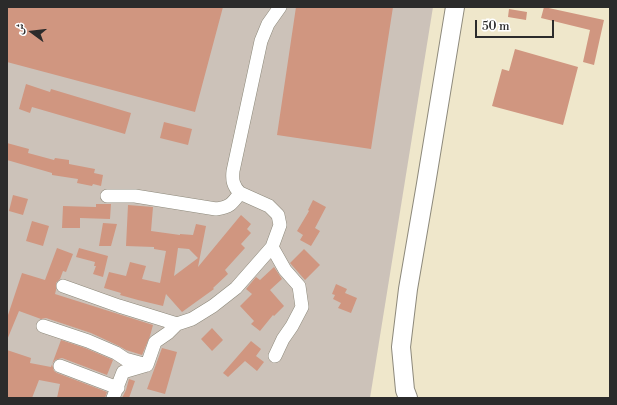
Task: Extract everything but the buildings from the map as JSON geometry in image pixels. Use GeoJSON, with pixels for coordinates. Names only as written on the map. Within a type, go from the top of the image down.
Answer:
{"type":"FeatureCollection","features":[{"type":"Feature","properties":{"kind":"street"},"geometry":{"type":"LineString","coordinates":[[147,365],[155,342],[177,324],[192,319],[213,306],[236,288],[272,247],[280,225],[278,215],[269,206],[240,193],[232,181],[261,41],[268,24],[280,7]]}},
{"type":"Feature","properties":{"kind":"street"},"geometry":{"type":"LineString","coordinates":[[408,398],[405,390],[401,347],[408,289],[455,7]]}},
{"type":"Feature","properties":{"kind":"street"},"geometry":{"type":"LineString","coordinates":[[107,196],[135,196],[216,209],[225,208],[231,204],[240,193]]}},
{"type":"Feature","properties":{"kind":"street"},"geometry":{"type":"LineString","coordinates":[[272,247],[285,270],[299,286],[302,307],[275,356]]}},
{"type":"Feature","properties":{"kind":"street"},"geometry":{"type":"LineString","coordinates":[[63,286],[119,306],[177,324]]}},
{"type":"Feature","properties":{"kind":"street"},"geometry":{"type":"LineString","coordinates":[[43,326],[88,341],[116,353],[125,359],[147,365]]}},
{"type":"Feature","properties":{"kind":"street"},"geometry":{"type":"LineString","coordinates":[[60,366],[116,393],[123,372],[147,365]]}},
{"type":"Feature","properties":{"kind":"shaded area"},"geometry":{"type":"Polygon","coordinates":[[[7,7],[433,7],[370,398],[7,398],[7,7]]]}}]}
